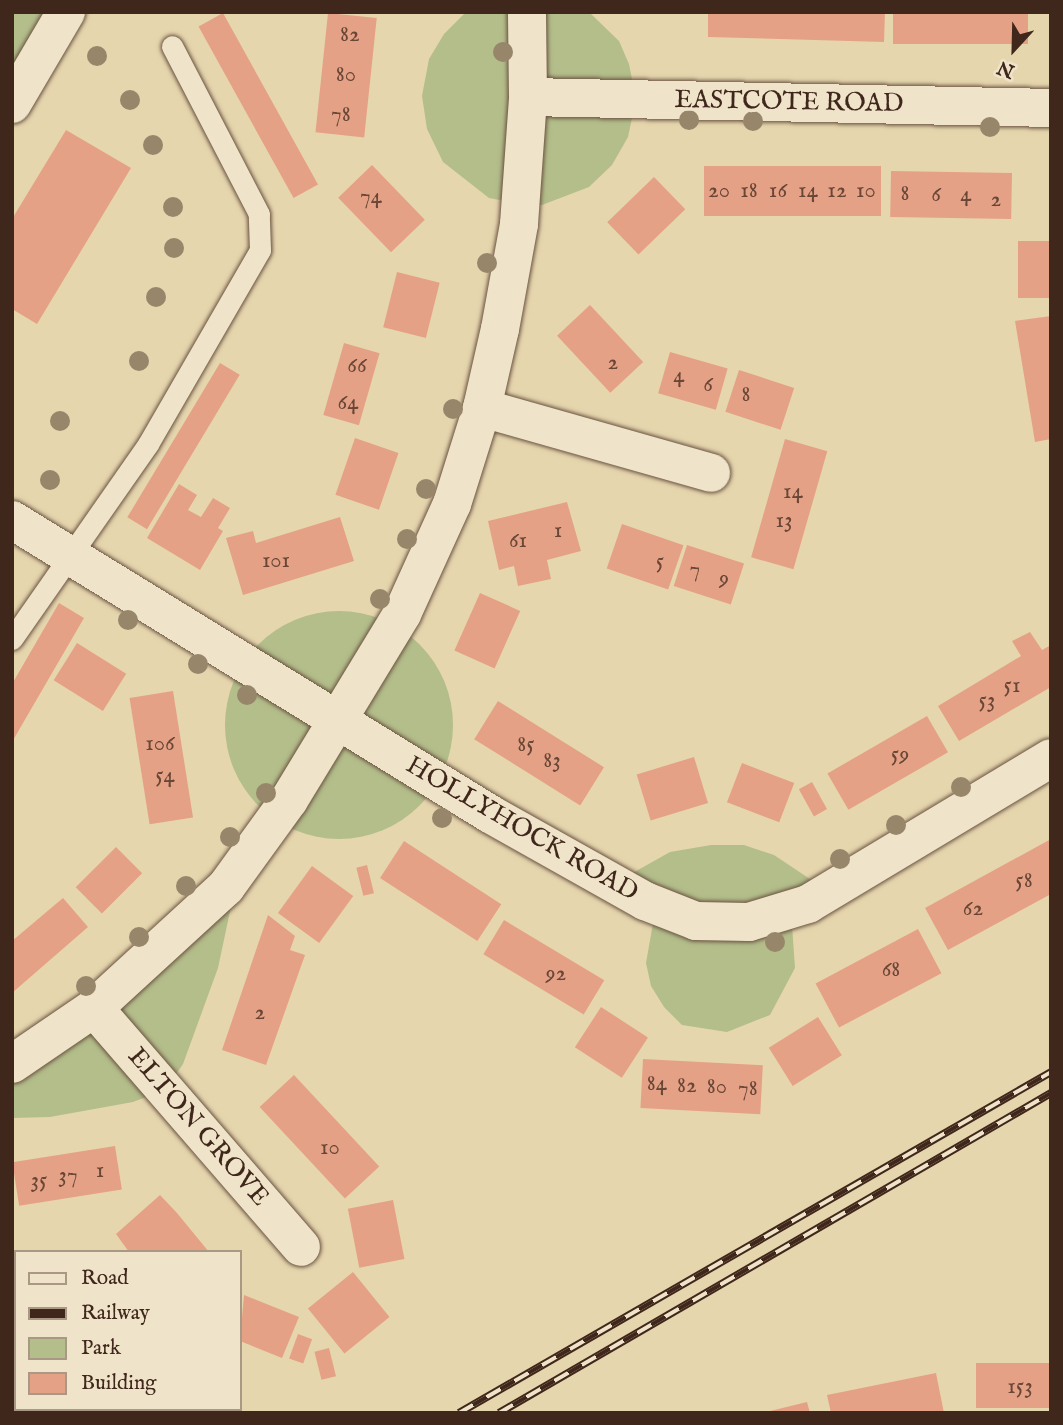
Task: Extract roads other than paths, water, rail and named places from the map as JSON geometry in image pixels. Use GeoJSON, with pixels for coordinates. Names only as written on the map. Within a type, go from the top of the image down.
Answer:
{"type":"FeatureCollection","features":[{"type":"Feature","properties":{"kind":"street"},"geometry":{"type":"LineString","coordinates":[[12,104],[66,12]]}},
{"type":"Feature","properties":{"kind":"street"},"geometry":{"type":"LineString","coordinates":[[12,1064],[94,1008],[226,887],[340,718],[402,614],[452,504],[482,408],[519,224],[528,97],[527,12]]}},
{"type":"Feature","properties":{"kind":"street","name":"EASTCOTE ROAD"},"geometry":{"type":"LineString","coordinates":[[528,97],[1051,108]]}},
{"type":"Feature","properties":{"kind":"street"},"geometry":{"type":"LineString","coordinates":[[482,408],[711,473]]}},
{"type":"Feature","properties":{"kind":"street","name":"HOLLYHOCK ROAD"},"geometry":{"type":"LineString","coordinates":[[12,520],[571,861],[645,901],[696,921],[749,922],[808,904],[1051,758]]}},
{"type":"Feature","properties":{"kind":"street","name":"ELTON GROVE"},"geometry":{"type":"LineString","coordinates":[[94,1008],[301,1247]]}},
{"type":"Feature","properties":{"kind":"lane"},"geometry":{"type":"LineString","coordinates":[[12,639],[148,444],[260,250],[259,214],[172,46]]}},
{"type":"Feature","properties":{"kind":"railway"},"geometry":{"type":"LineString","coordinates":[[459,1413],[1051,1072]]}},
{"type":"Feature","properties":{"kind":"railway"},"geometry":{"type":"LineString","coordinates":[[499,1413],[1051,1093]]}}]}
